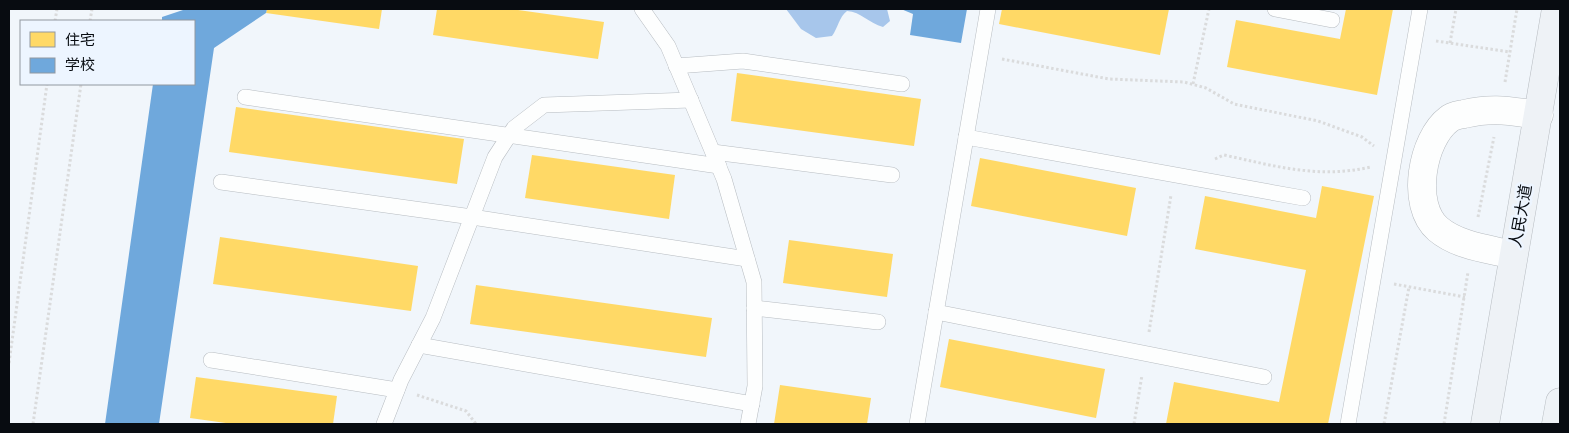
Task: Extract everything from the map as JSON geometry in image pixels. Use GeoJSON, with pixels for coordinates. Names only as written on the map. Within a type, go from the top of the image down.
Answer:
{"type":"FeatureCollection","features":[{"type":"Feature","properties":{"kind":"main road","name":"人民大道"},"geometry":{"type":"LineString","coordinates":[[1485,424],[1556,9]]}},
{"type":"Feature","properties":{"kind":"main road"},"geometry":{"type":"LineString","coordinates":[[1556,424],[1560,402]]}},
{"type":"Feature","properties":{"kind":"street"},"geometry":{"type":"LineString","coordinates":[[1513,254],[1462,242],[1438,229],[1428,214],[1421,192],[1423,168],[1435,136],[1450,118],[1486,109],[1539,115]]}},
{"type":"Feature","properties":{"kind":"lane"},"geometry":{"type":"LineString","coordinates":[[642,9],[668,46],[716,159],[754,282],[755,386],[748,424]]}},
{"type":"Feature","properties":{"kind":"lane"},"geometry":{"type":"LineString","coordinates":[[917,424],[988,9]]}},
{"type":"Feature","properties":{"kind":"lane"},"geometry":{"type":"LineString","coordinates":[[1275,9],[1332,20]]}},
{"type":"Feature","properties":{"kind":"lane"},"geometry":{"type":"LineString","coordinates":[[1348,424],[1420,9]]}},
{"type":"Feature","properties":{"kind":"lane"},"geometry":{"type":"LineString","coordinates":[[676,66],[743,61],[902,84]]}},
{"type":"Feature","properties":{"kind":"lane"},"geometry":{"type":"LineString","coordinates":[[246,96],[509,135],[716,159],[892,175]]}},
{"type":"Feature","properties":{"kind":"lane"},"geometry":{"type":"LineString","coordinates":[[384,424],[397,390],[432,318],[495,157],[514,128],[544,105],[691,100]]}},
{"type":"Feature","properties":{"kind":"lane"},"geometry":{"type":"LineString","coordinates":[[966,138],[1304,198]]}},
{"type":"Feature","properties":{"kind":"lane"},"geometry":{"type":"LineString","coordinates":[[1393,162],[1423,168]]}},
{"type":"Feature","properties":{"kind":"lane"},"geometry":{"type":"LineString","coordinates":[[222,182],[472,217],[747,259]]}},
{"type":"Feature","properties":{"kind":"lane"},"geometry":{"type":"LineString","coordinates":[[754,308],[878,322]]}},
{"type":"Feature","properties":{"kind":"lane"},"geometry":{"type":"LineString","coordinates":[[936,312],[1264,377]]}},
{"type":"Feature","properties":{"kind":"lane"},"geometry":{"type":"LineString","coordinates":[[419,345],[752,404]]}},
{"type":"Feature","properties":{"kind":"lane"},"geometry":{"type":"LineString","coordinates":[[211,360],[397,390]]}},
{"type":"Feature","properties":{"kind":"path"},"geometry":{"type":"LineString","coordinates":[[1193,84],[1209,9]]}},
{"type":"Feature","properties":{"kind":"path"},"geometry":{"type":"LineString","coordinates":[[1450,43],[1456,9]]}},
{"type":"Feature","properties":{"kind":"path"},"geometry":{"type":"LineString","coordinates":[[1415,37],[1510,52]]}},
{"type":"Feature","properties":{"kind":"path"},"geometry":{"type":"LineString","coordinates":[[980,55],[1109,79],[1193,84],[1206,88],[1234,104],[1318,121],[1362,137],[1393,162]]}},
{"type":"Feature","properties":{"kind":"path"},"geometry":{"type":"LineString","coordinates":[[9,363],[47,85]]}},
{"type":"Feature","properties":{"kind":"path"},"geometry":{"type":"LineString","coordinates":[[34,424],[81,85]]}},
{"type":"Feature","properties":{"kind":"path"},"geometry":{"type":"LineString","coordinates":[[1134,424],[1169,201],[1177,176],[1224,155],[1309,173],[1357,170],[1393,162]]}},
{"type":"Feature","properties":{"kind":"path"},"geometry":{"type":"LineString","coordinates":[[1373,281],[1465,297]]}},
{"type":"Feature","properties":{"kind":"path"},"geometry":{"type":"LineString","coordinates":[[1384,424],[1409,287]]}},
{"type":"Feature","properties":{"kind":"path"},"geometry":{"type":"LineString","coordinates":[[397,390],[442,402],[466,411],[476,424]]}},
{"type":"Feature","properties":{"kind":"water"},"geometry":{"type":"Polygon","coordinates":[[[786,9],[887,9],[890,21],[883,27],[857,13],[847,11],[842,16],[832,36],[816,38],[801,29],[786,9]]]}},
{"type":"Feature","properties":{"kind":"building: 住宅"},"geometry":{"type":"Polygon","coordinates":[[[267,9],[382,9],[379,29],[266,13],[267,9]]]}},
{"type":"Feature","properties":{"kind":"building: 住宅"},"geometry":{"type":"Polygon","coordinates":[[[437,9],[511,9],[604,22],[598,59],[433,35],[437,9]]]}},
{"type":"Feature","properties":{"kind":"building: 住宅"},"geometry":{"type":"Polygon","coordinates":[[[1002,9],[1169,9],[1160,55],[999,24],[1002,9]]]}},
{"type":"Feature","properties":{"kind":"building: 住宅"},"geometry":{"type":"Polygon","coordinates":[[[1346,9],[1393,9],[1377,95],[1227,67],[1236,20],[1340,39],[1346,9]]]}},
{"type":"Feature","properties":{"kind":"building: 住宅"},"geometry":{"type":"Polygon","coordinates":[[[737,73],[921,99],[914,146],[731,121],[737,73]]]}},
{"type":"Feature","properties":{"kind":"building: 住宅"},"geometry":{"type":"Polygon","coordinates":[[[236,107],[464,139],[457,184],[229,152],[236,107]]]}},
{"type":"Feature","properties":{"kind":"building: 住宅"},"geometry":{"type":"Polygon","coordinates":[[[532,155],[675,175],[669,219],[525,198],[532,155]]]}},
{"type":"Feature","properties":{"kind":"building: 住宅"},"geometry":{"type":"Polygon","coordinates":[[[980,158],[1136,188],[1127,236],[971,206],[980,158]]]}},
{"type":"Feature","properties":{"kind":"building: 住宅"},"geometry":{"type":"Polygon","coordinates":[[[1322,186],[1374,196],[1328,424],[1166,424],[1174,382],[1279,402],[1306,270],[1195,249],[1205,196],[1316,218],[1322,186]]]}},
{"type":"Feature","properties":{"kind":"building: 住宅"},"geometry":{"type":"Polygon","coordinates":[[[220,237],[418,266],[411,311],[213,284],[220,237]]]}},
{"type":"Feature","properties":{"kind":"building: 住宅"},"geometry":{"type":"Polygon","coordinates":[[[789,240],[893,254],[887,297],[783,283],[789,240]]]}},
{"type":"Feature","properties":{"kind":"building: 住宅"},"geometry":{"type":"Polygon","coordinates":[[[476,285],[712,318],[706,357],[470,324],[476,285]]]}},
{"type":"Feature","properties":{"kind":"building: 住宅"},"geometry":{"type":"Polygon","coordinates":[[[949,339],[1105,369],[1096,418],[940,387],[949,339]]]}},
{"type":"Feature","properties":{"kind":"building: 住宅"},"geometry":{"type":"Polygon","coordinates":[[[196,377],[337,396],[333,424],[233,424],[190,418],[196,377]]]}},
{"type":"Feature","properties":{"kind":"building: 住宅"},"geometry":{"type":"Polygon","coordinates":[[[780,385],[871,398],[867,424],[774,424],[780,385]]]}},
{"type":"Feature","properties":{"kind":"building: 学校"},"geometry":{"type":"Polygon","coordinates":[[[186,9],[267,9],[266,13],[214,48],[159,424],[105,424],[153,85],[195,85],[195,20],[162,20],[162,17],[186,9]]]}},
{"type":"Feature","properties":{"kind":"building: 学校"},"geometry":{"type":"Polygon","coordinates":[[[901,9],[967,9],[961,43],[910,35],[913,14],[901,9]]]}}]}
